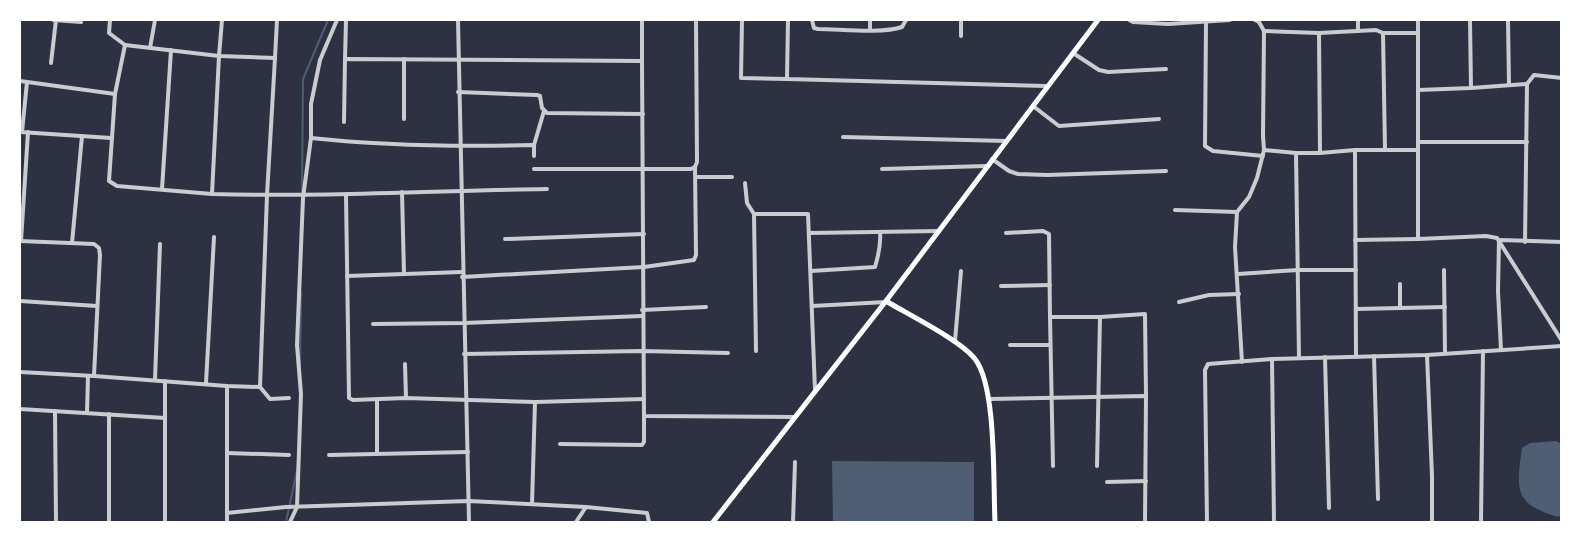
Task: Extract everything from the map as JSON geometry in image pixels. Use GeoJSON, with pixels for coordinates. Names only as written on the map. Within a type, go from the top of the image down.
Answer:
{"type":"FeatureCollection","features":[{"type":"Feature","properties":{"kind":"main road"},"geometry":{"type":"LineString","coordinates":[[713,522],[886,302],[991,159],[1098,20]]}},
{"type":"Feature","properties":{"kind":"main road"},"geometry":{"type":"LineString","coordinates":[[886,302],[955,342],[975,358],[983,373],[990,399],[995,522]]}},
{"type":"Feature","properties":{"kind":"street"},"geometry":{"type":"LineString","coordinates":[[51,63],[55,20],[81,22]]}},
{"type":"Feature","properties":{"kind":"street"},"geometry":{"type":"LineString","coordinates":[[110,20],[109,33],[125,45],[219,56],[275,58]]}},
{"type":"Feature","properties":{"kind":"street"},"geometry":{"type":"LineString","coordinates":[[150,48],[154,20]]}},
{"type":"Feature","properties":{"kind":"street"},"geometry":{"type":"LineString","coordinates":[[212,194],[222,20]]}},
{"type":"Feature","properties":{"kind":"street"},"geometry":{"type":"LineString","coordinates":[[277,20],[267,195],[260,387],[270,399],[289,398]]}},
{"type":"Feature","properties":{"kind":"street"},"geometry":{"type":"LineString","coordinates":[[290,522],[295,507],[298,476],[301,394],[297,345],[303,198],[311,138],[311,104],[320,60],[337,20]]}},
{"type":"Feature","properties":{"kind":"street"},"geometry":{"type":"LineString","coordinates":[[344,122],[346,20]]}},
{"type":"Feature","properties":{"kind":"street"},"geometry":{"type":"LineString","coordinates":[[458,20],[468,522]]}},
{"type":"Feature","properties":{"kind":"street"},"geometry":{"type":"LineString","coordinates":[[560,444],[642,445],[644,442],[642,20]]}},
{"type":"Feature","properties":{"kind":"street"},"geometry":{"type":"LineString","coordinates":[[347,276],[462,275],[644,267],[694,260],[696,255],[697,162],[696,20]]}},
{"type":"Feature","properties":{"kind":"street"},"geometry":{"type":"LineString","coordinates":[[742,20],[741,78],[1048,86]]}},
{"type":"Feature","properties":{"kind":"street"},"geometry":{"type":"LineString","coordinates":[[787,79],[788,20]]}},
{"type":"Feature","properties":{"kind":"street"},"geometry":{"type":"LineString","coordinates":[[812,20],[814,28],[818,29],[870,30],[896,29],[902,27],[906,20]]}},
{"type":"Feature","properties":{"kind":"street"},"geometry":{"type":"LineString","coordinates":[[870,20],[870,30]]}},
{"type":"Feature","properties":{"kind":"street"},"geometry":{"type":"LineString","coordinates":[[961,36],[962,20]]}},
{"type":"Feature","properties":{"kind":"street"},"geometry":{"type":"LineString","coordinates":[[1129,20],[1152,24],[1230,20]]}},
{"type":"Feature","properties":{"kind":"street"},"geometry":{"type":"LineString","coordinates":[[1242,362],[1235,247],[1237,212],[1249,197],[1264,150],[1264,31],[1260,22],[1255,20]]}},
{"type":"Feature","properties":{"kind":"street"},"geometry":{"type":"LineString","coordinates":[[1358,20],[1358,31]]}},
{"type":"Feature","properties":{"kind":"street"},"geometry":{"type":"LineString","coordinates":[[1418,20],[1418,238]]}},
{"type":"Feature","properties":{"kind":"street"},"geometry":{"type":"LineString","coordinates":[[1470,20],[1471,88]]}},
{"type":"Feature","properties":{"kind":"street"},"geometry":{"type":"LineString","coordinates":[[1508,20],[1509,84]]}},
{"type":"Feature","properties":{"kind":"street"},"geometry":{"type":"LineString","coordinates":[[1206,22],[1205,146],[1213,151],[1263,156]]}},
{"type":"Feature","properties":{"kind":"street"},"geometry":{"type":"LineString","coordinates":[[1264,31],[1319,33],[1376,30],[1383,33],[1418,33]]}},
{"type":"Feature","properties":{"kind":"street"},"geometry":{"type":"LineString","coordinates":[[1319,33],[1320,153]]}},
{"type":"Feature","properties":{"kind":"street"},"geometry":{"type":"LineString","coordinates":[[1383,33],[1385,150]]}},
{"type":"Feature","properties":{"kind":"street"},"geometry":{"type":"LineString","coordinates":[[125,45],[115,94],[108,177],[111,184],[212,194],[267,195],[547,189]]}},
{"type":"Feature","properties":{"kind":"street"},"geometry":{"type":"LineString","coordinates":[[162,189],[171,50]]}},
{"type":"Feature","properties":{"kind":"street"},"geometry":{"type":"LineString","coordinates":[[1073,53],[1099,70],[1108,72],[1166,69]]}},
{"type":"Feature","properties":{"kind":"street"},"geometry":{"type":"LineString","coordinates":[[345,59],[642,61]]}},
{"type":"Feature","properties":{"kind":"street"},"geometry":{"type":"LineString","coordinates":[[404,59],[404,119]]}},
{"type":"Feature","properties":{"kind":"street"},"geometry":{"type":"LineString","coordinates":[[1525,242],[1527,84],[1533,75],[1562,78]]}},
{"type":"Feature","properties":{"kind":"street"},"geometry":{"type":"LineString","coordinates":[[20,81],[115,94]]}},
{"type":"Feature","properties":{"kind":"street"},"geometry":{"type":"LineString","coordinates":[[27,82],[20,241],[94,244],[99,248],[94,376]]}},
{"type":"Feature","properties":{"kind":"street"},"geometry":{"type":"LineString","coordinates":[[1418,90],[1527,84]]}},
{"type":"Feature","properties":{"kind":"street"},"geometry":{"type":"LineString","coordinates":[[458,92],[537,94],[541,98],[544,111],[534,145],[534,156]]}},
{"type":"Feature","properties":{"kind":"street"},"geometry":{"type":"LineString","coordinates":[[1033,106],[1059,126],[1159,119]]}},
{"type":"Feature","properties":{"kind":"street"},"geometry":{"type":"LineString","coordinates":[[544,111],[547,113],[643,114]]}},
{"type":"Feature","properties":{"kind":"street"},"geometry":{"type":"LineString","coordinates":[[23,132],[111,138]]}},
{"type":"Feature","properties":{"kind":"street"},"geometry":{"type":"LineString","coordinates":[[72,243],[82,136]]}},
{"type":"Feature","properties":{"kind":"street"},"geometry":{"type":"LineString","coordinates":[[843,137],[1007,141]]}},
{"type":"Feature","properties":{"kind":"street"},"geometry":{"type":"LineString","coordinates":[[311,138],[391,145],[460,147],[534,145]]}},
{"type":"Feature","properties":{"kind":"street"},"geometry":{"type":"LineString","coordinates":[[1418,142],[1527,142]]}},
{"type":"Feature","properties":{"kind":"street"},"geometry":{"type":"LineString","coordinates":[[1264,150],[1296,153],[1418,150]]}},
{"type":"Feature","properties":{"kind":"street"},"geometry":{"type":"LineString","coordinates":[[1355,150],[1356,357]]}},
{"type":"Feature","properties":{"kind":"street"},"geometry":{"type":"LineString","coordinates":[[1296,153],[1299,358]]}},
{"type":"Feature","properties":{"kind":"street"},"geometry":{"type":"LineString","coordinates":[[991,159],[1018,174],[1166,171]]}},
{"type":"Feature","properties":{"kind":"street"},"geometry":{"type":"LineString","coordinates":[[882,169],[986,166]]}},
{"type":"Feature","properties":{"kind":"street"},"geometry":{"type":"LineString","coordinates":[[534,169],[691,169],[696,167]]}},
{"type":"Feature","properties":{"kind":"street"},"geometry":{"type":"LineString","coordinates":[[696,177],[732,177]]}},
{"type":"Feature","properties":{"kind":"street"},"geometry":{"type":"LineString","coordinates":[[744,183],[747,204],[754,214],[756,351]]}},
{"type":"Feature","properties":{"kind":"street"},"geometry":{"type":"LineString","coordinates":[[402,192],[404,274]]}},
{"type":"Feature","properties":{"kind":"street"},"geometry":{"type":"LineString","coordinates":[[346,195],[348,395],[353,400],[406,398],[535,402],[644,399]]}},
{"type":"Feature","properties":{"kind":"street"},"geometry":{"type":"LineString","coordinates":[[1175,210],[1237,212]]}},
{"type":"Feature","properties":{"kind":"street"},"geometry":{"type":"LineString","coordinates":[[754,214],[808,214],[815,391]]}},
{"type":"Feature","properties":{"kind":"street"},"geometry":{"type":"LineString","coordinates":[[809,233],[939,231]]}},
{"type":"Feature","properties":{"kind":"street"},"geometry":{"type":"LineString","coordinates":[[810,272],[875,267],[880,232]]}},
{"type":"Feature","properties":{"kind":"street"},"geometry":{"type":"LineString","coordinates":[[1006,233],[1047,232],[1050,238],[1053,466]]}},
{"type":"Feature","properties":{"kind":"street"},"geometry":{"type":"LineString","coordinates":[[506,239],[644,234]]}},
{"type":"Feature","properties":{"kind":"street"},"geometry":{"type":"LineString","coordinates":[[1355,240],[1490,236],[1500,240],[1562,242]]}},
{"type":"Feature","properties":{"kind":"street"},"geometry":{"type":"LineString","coordinates":[[206,383],[214,237]]}},
{"type":"Feature","properties":{"kind":"street"},"geometry":{"type":"LineString","coordinates":[[1500,240],[1562,341]]}},
{"type":"Feature","properties":{"kind":"street"},"geometry":{"type":"LineString","coordinates":[[1500,240],[1498,291],[1501,350]]}},
{"type":"Feature","properties":{"kind":"street"},"geometry":{"type":"LineString","coordinates":[[155,380],[160,244]]}},
{"type":"Feature","properties":{"kind":"street"},"geometry":{"type":"LineString","coordinates":[[1238,274],[1298,270],[1356,270]]}},
{"type":"Feature","properties":{"kind":"street"},"geometry":{"type":"LineString","coordinates":[[1444,270],[1445,353]]}},
{"type":"Feature","properties":{"kind":"street"},"geometry":{"type":"LineString","coordinates":[[955,342],[961,271]]}},
{"type":"Feature","properties":{"kind":"street"},"geometry":{"type":"LineString","coordinates":[[1400,284],[1400,308]]}},
{"type":"Feature","properties":{"kind":"street"},"geometry":{"type":"LineString","coordinates":[[1001,286],[1050,285]]}},
{"type":"Feature","properties":{"kind":"street"},"geometry":{"type":"LineString","coordinates":[[1179,302],[1209,295],[1239,294]]}},
{"type":"Feature","properties":{"kind":"street"},"geometry":{"type":"LineString","coordinates":[[20,301],[97,306]]}},
{"type":"Feature","properties":{"kind":"street"},"geometry":{"type":"LineString","coordinates":[[812,306],[886,302]]}},
{"type":"Feature","properties":{"kind":"street"},"geometry":{"type":"LineString","coordinates":[[642,310],[706,307]]}},
{"type":"Feature","properties":{"kind":"street"},"geometry":{"type":"LineString","coordinates":[[1356,309],[1445,307]]}},
{"type":"Feature","properties":{"kind":"street"},"geometry":{"type":"LineString","coordinates":[[1050,317],[1145,314],[1145,522]]}},
{"type":"Feature","properties":{"kind":"street"},"geometry":{"type":"LineString","coordinates":[[373,324],[642,316]]}},
{"type":"Feature","properties":{"kind":"street"},"geometry":{"type":"LineString","coordinates":[[1098,466],[1100,317]]}},
{"type":"Feature","properties":{"kind":"street"},"geometry":{"type":"LineString","coordinates":[[1010,345],[1050,345]]}},
{"type":"Feature","properties":{"kind":"street"},"geometry":{"type":"LineString","coordinates":[[1206,522],[1205,370],[1208,364],[1272,359],[1427,355],[1562,346]]}},
{"type":"Feature","properties":{"kind":"street"},"geometry":{"type":"LineString","coordinates":[[464,354],[642,351],[728,353]]}},
{"type":"Feature","properties":{"kind":"street"},"geometry":{"type":"LineString","coordinates":[[1481,522],[1483,351]]}},
{"type":"Feature","properties":{"kind":"street"},"geometry":{"type":"LineString","coordinates":[[1427,355],[1432,522]]}},
{"type":"Feature","properties":{"kind":"street"},"geometry":{"type":"LineString","coordinates":[[1374,356],[1378,499]]}},
{"type":"Feature","properties":{"kind":"street"},"geometry":{"type":"LineString","coordinates":[[1325,357],[1329,508]]}},
{"type":"Feature","properties":{"kind":"street"},"geometry":{"type":"LineString","coordinates":[[1272,359],[1274,522]]}},
{"type":"Feature","properties":{"kind":"street"},"geometry":{"type":"LineString","coordinates":[[405,364],[406,398]]}},
{"type":"Feature","properties":{"kind":"street"},"geometry":{"type":"LineString","coordinates":[[20,372],[260,387]]}},
{"type":"Feature","properties":{"kind":"street"},"geometry":{"type":"LineString","coordinates":[[87,413],[88,376]]}},
{"type":"Feature","properties":{"kind":"street"},"geometry":{"type":"LineString","coordinates":[[165,381],[165,522]]}},
{"type":"Feature","properties":{"kind":"street"},"geometry":{"type":"LineString","coordinates":[[227,386],[227,522]]}},
{"type":"Feature","properties":{"kind":"street"},"geometry":{"type":"LineString","coordinates":[[990,399],[1146,396]]}},
{"type":"Feature","properties":{"kind":"street"},"geometry":{"type":"LineString","coordinates":[[377,400],[377,453]]}},
{"type":"Feature","properties":{"kind":"street"},"geometry":{"type":"LineString","coordinates":[[532,504],[535,402]]}},
{"type":"Feature","properties":{"kind":"street"},"geometry":{"type":"LineString","coordinates":[[20,409],[165,418]]}},
{"type":"Feature","properties":{"kind":"street"},"geometry":{"type":"LineString","coordinates":[[55,411],[56,522]]}},
{"type":"Feature","properties":{"kind":"street"},"geometry":{"type":"LineString","coordinates":[[109,414],[109,522]]}},
{"type":"Feature","properties":{"kind":"street"},"geometry":{"type":"LineString","coordinates":[[644,416],[795,417]]}},
{"type":"Feature","properties":{"kind":"street"},"geometry":{"type":"LineString","coordinates":[[328,454],[468,452]]}},
{"type":"Feature","properties":{"kind":"street"},"geometry":{"type":"LineString","coordinates":[[226,453],[289,454]]}},
{"type":"Feature","properties":{"kind":"street"},"geometry":{"type":"LineString","coordinates":[[793,522],[795,462]]}},
{"type":"Feature","properties":{"kind":"street"},"geometry":{"type":"LineString","coordinates":[[1107,482],[1146,481]]}},
{"type":"Feature","properties":{"kind":"street"},"geometry":{"type":"LineString","coordinates":[[227,513],[286,507],[469,501],[585,507],[647,513],[649,522]]}},
{"type":"Feature","properties":{"kind":"street"},"geometry":{"type":"LineString","coordinates":[[576,522],[585,507]]}},
{"type":"Feature","properties":{"kind":"water"},"geometry":{"type":"Polygon","coordinates":[[[1556,441],[1562,444],[1561,515],[1558,517],[1533,507],[1526,501],[1519,485],[1522,448],[1530,443],[1556,441]]]}},
{"type":"Feature","properties":{"kind":"water"},"geometry":{"type":"Polygon","coordinates":[[[832,461],[974,462],[974,522],[833,522],[832,461]]]}},
{"type":"Feature","properties":{"kind":"waterway"},"geometry":{"type":"LineString","coordinates":[[302,194],[303,79],[328,20]]}},
{"type":"Feature","properties":{"kind":"waterway"},"geometry":{"type":"LineString","coordinates":[[300,365],[301,293]]}},
{"type":"Feature","properties":{"kind":"waterway"},"geometry":{"type":"LineString","coordinates":[[286,522],[297,470]]}}]}
